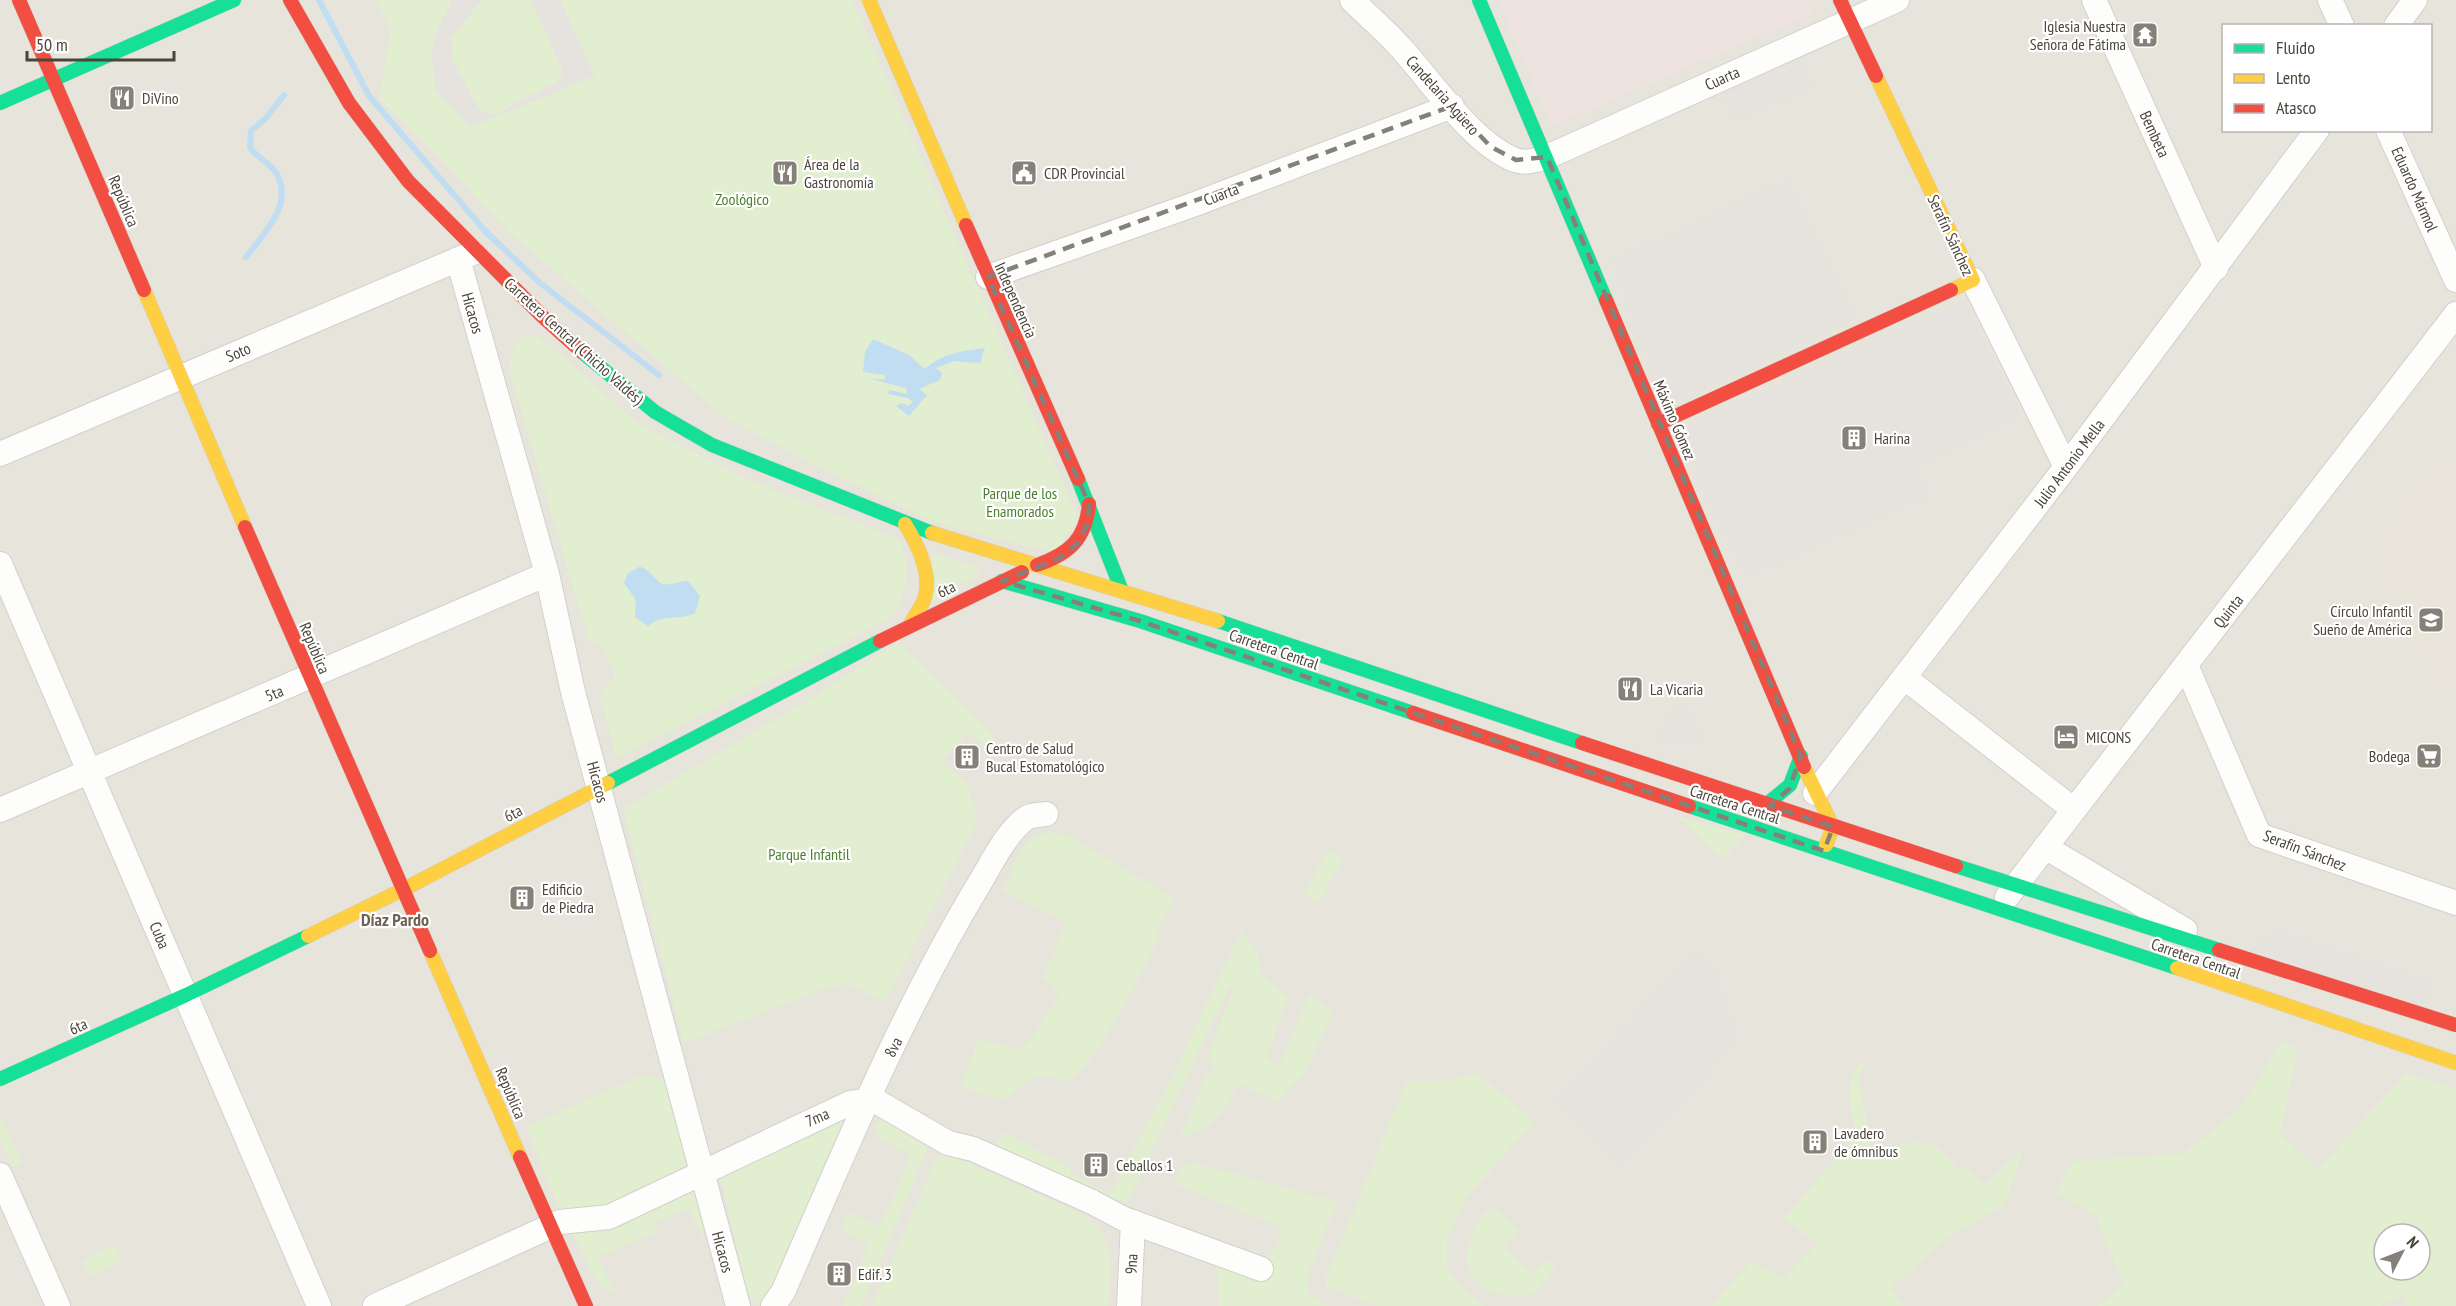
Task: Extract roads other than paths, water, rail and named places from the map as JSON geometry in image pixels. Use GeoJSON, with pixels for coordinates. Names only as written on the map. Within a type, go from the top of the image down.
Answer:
{"type":"FeatureCollection","features":[{"type":"Feature","properties":{"kind":"main road","name":"República"},"geometry":{"type":"LineString","coordinates":[[19,0],[310,677],[586,1306]]}},
{"type":"Feature","properties":{"kind":"main road"},"geometry":{"type":"LineString","coordinates":[[0,103],[234,0]]}},
{"type":"Feature","properties":{"kind":"main road","name":"Carretera Central (Chicho Valdés)"},"geometry":{"type":"LineString","coordinates":[[290,0],[310,39],[349,103],[408,182],[467,255],[655,412],[712,445],[904,524],[1037,565]]}},
{"type":"Feature","properties":{"kind":"main road","name":"Independencia"},"geometry":{"type":"LineString","coordinates":[[869,0],[1089,504],[1122,591]]}},
{"type":"Feature","properties":{"kind":"main road","name":"Máximo Gómez"},"geometry":{"type":"LineString","coordinates":[[1479,0],[1815,793],[1833,827]]}},
{"type":"Feature","properties":{"kind":"main road","name":"Serafín Sánchez"},"geometry":{"type":"LineString","coordinates":[[1840,0],[1973,280]]}},
{"type":"Feature","properties":{"kind":"main road"},"geometry":{"type":"LineString","coordinates":[[1658,424],[1973,280]]}},
{"type":"Feature","properties":{"kind":"main road","name":"6ta"},"geometry":{"type":"LineString","coordinates":[[0,1079],[186,995],[404,889],[910,625],[1037,565],[1058,559],[1077,543],[1088,523],[1089,504]]}},
{"type":"Feature","properties":{"kind":"main road"},"geometry":{"type":"LineString","coordinates":[[904,524],[919,547],[925,578],[925,597],[910,625]]}},
{"type":"Feature","properties":{"kind":"main road","name":"Carretera Central"},"geometry":{"type":"LineString","coordinates":[[1037,565],[1122,591],[1833,827],[2456,1025]]}},
{"type":"Feature","properties":{"kind":"main road","name":"Carretera Central"},"geometry":{"type":"LineString","coordinates":[[1002,581],[1118,614],[1824,851],[1999,907],[2456,1063]]}},
{"type":"Feature","properties":{"kind":"main road"},"geometry":{"type":"LineString","coordinates":[[1118,614],[1122,591]]}},
{"type":"Feature","properties":{"kind":"main road"},"geometry":{"type":"LineString","coordinates":[[1767,804],[1789,789],[1796,776],[1801,756]]}},
{"type":"Feature","properties":{"kind":"main road"},"geometry":{"type":"LineString","coordinates":[[1824,851],[1833,827]]}},
{"type":"Feature","properties":{"kind":"street","name":"Candelaria Agüero"},"geometry":{"type":"LineString","coordinates":[[1352,0],[1400,47],[1471,129],[1491,147],[1516,160],[1528,162],[1547,157]]}},
{"type":"Feature","properties":{"kind":"street","name":"Cuarta"},"geometry":{"type":"LineString","coordinates":[[1547,157],[1897,0]]}},
{"type":"Feature","properties":{"kind":"street","name":"Bembeta"},"geometry":{"type":"LineString","coordinates":[[2094,0],[2216,268]]}},
{"type":"Feature","properties":{"kind":"street"},"geometry":{"type":"LineString","coordinates":[[2330,0],[2341,24]]}},
{"type":"Feature","properties":{"kind":"street"},"geometry":{"type":"LineString","coordinates":[[2397,24],[2415,0]]}},
{"type":"Feature","properties":{"kind":"street","name":"Cuarta"},"geometry":{"type":"LineString","coordinates":[[988,277],[1195,204],[1452,106]]}},
{"type":"Feature","properties":{"kind":"street","name":"Julio Antonio Mella"},"geometry":{"type":"LineString","coordinates":[[1815,793],[2066,467],[2316,132]]}},
{"type":"Feature","properties":{"kind":"street","name":"Eduardo Mármol"},"geometry":{"type":"LineString","coordinates":[[2389,132],[2456,280]]}},
{"type":"Feature","properties":{"kind":"street","name":"Soto"},"geometry":{"type":"LineString","coordinates":[[0,454],[467,255]]}},
{"type":"Feature","properties":{"kind":"street","name":"Hicacos"},"geometry":{"type":"LineString","coordinates":[[467,255],[548,574],[573,692],[738,1306]]}},
{"type":"Feature","properties":{"kind":"street","name":"Serafín Sánchez"},"geometry":{"type":"LineString","coordinates":[[1973,280],[2066,467]]}},
{"type":"Feature","properties":{"kind":"street","name":"Quinta"},"geometry":{"type":"LineString","coordinates":[[1999,907],[2018,886],[2045,847],[2456,315]]}},
{"type":"Feature","properties":{"kind":"street","name":"Cuba"},"geometry":{"type":"LineString","coordinates":[[0,564],[319,1306]]}},
{"type":"Feature","properties":{"kind":"street","name":"5ta"},"geometry":{"type":"LineString","coordinates":[[0,810],[548,574]]}},
{"type":"Feature","properties":{"kind":"street","name":"Serafín Sánchez"},"geometry":{"type":"LineString","coordinates":[[2186,665],[2259,835],[2456,903]]}},
{"type":"Feature","properties":{"kind":"street"},"geometry":{"type":"LineString","coordinates":[[1905,678],[2074,810]]}},
{"type":"Feature","properties":{"kind":"street","name":"8va"},"geometry":{"type":"LineString","coordinates":[[773,1306],[783,1292],[867,1099],[960,915],[998,852],[1028,817],[1046,814]]}},
{"type":"Feature","properties":{"kind":"street"},"geometry":{"type":"LineString","coordinates":[[2045,847],[2212,947]]}},
{"type":"Feature","properties":{"kind":"street"},"geometry":{"type":"LineString","coordinates":[[867,1099],[874,1100],[948,1143],[974,1149],[1133,1221],[1261,1269]]}},
{"type":"Feature","properties":{"kind":"street","name":"7ma"},"geometry":{"type":"LineString","coordinates":[[375,1306],[568,1220],[599,1220],[609,1217],[802,1123],[850,1103],[867,1099]]}},
{"type":"Feature","properties":{"kind":"street"},"geometry":{"type":"LineString","coordinates":[[0,1175],[58,1306]]}},
{"type":"Feature","properties":{"kind":"street","name":"9na"},"geometry":{"type":"LineString","coordinates":[[1129,1306],[1133,1221]]}},
{"type":"Feature","properties":{"kind":"water"},"geometry":{"type":"Polygon","coordinates":[[[873,339],[909,355],[925,369],[946,356],[985,348],[980,363],[954,361],[936,368],[942,373],[940,380],[919,389],[927,395],[909,416],[896,406],[901,403],[908,406],[913,402],[908,398],[888,394],[889,390],[907,394],[906,388],[867,378],[885,380],[885,375],[863,372],[865,352],[873,339]]]}},
{"type":"Feature","properties":{"kind":"water"},"geometry":{"type":"Polygon","coordinates":[[[639,567],[663,584],[688,581],[700,596],[695,613],[689,616],[660,619],[648,626],[635,617],[636,600],[624,583],[628,573],[639,567]]]}},
{"type":"Feature","properties":{"kind":"waterway"},"geometry":{"type":"LineString","coordinates":[[319,0],[369,96],[486,232],[540,283],[659,375]]}},
{"type":"Feature","properties":{"kind":"waterway"},"geometry":{"type":"LineString","coordinates":[[246,257],[269,228],[280,205],[282,193],[274,170],[250,148],[251,131],[266,118],[284,95]]}},
{"type":"Feature","properties":{"kind":"place","name":"Iglesia Nuestra Señora de Fátima"},"geometry":{"type":"Point","coordinates":[2145,35]}},
{"type":"Feature","properties":{"kind":"place","name":"DiVino"},"geometry":{"type":"Point","coordinates":[122,98]}},
{"type":"Feature","properties":{"kind":"place","name":"Área de la Gastronomía"},"geometry":{"type":"Point","coordinates":[785,173]}},
{"type":"Feature","properties":{"kind":"place","name":"CDR Provincial"},"geometry":{"type":"Point","coordinates":[1024,173]}},
{"type":"Feature","properties":{"kind":"place","name":"Harina"},"geometry":{"type":"Point","coordinates":[1854,438]}},
{"type":"Feature","properties":{"kind":"place","name":"Círculo Infantil Sueño de América"},"geometry":{"type":"Point","coordinates":[2431,620]}},
{"type":"Feature","properties":{"kind":"place","name":"La Vicaria"},"geometry":{"type":"Point","coordinates":[1630,689]}},
{"type":"Feature","properties":{"kind":"place","name":"MICONS"},"geometry":{"type":"Point","coordinates":[2066,737]}},
{"type":"Feature","properties":{"kind":"place","name":"Bodega"},"geometry":{"type":"Point","coordinates":[2429,756]}},
{"type":"Feature","properties":{"kind":"place","name":"Centro de Salud Bucal Estomatológico"},"geometry":{"type":"Point","coordinates":[967,757]}},
{"type":"Feature","properties":{"kind":"place","name":"Edificio de Piedra"},"geometry":{"type":"Point","coordinates":[522,898]}},
{"type":"Feature","properties":{"kind":"place","name":"Lavadero de ómnibus"},"geometry":{"type":"Point","coordinates":[1815,1142]}},
{"type":"Feature","properties":{"kind":"place","name":"Ceballos 1"},"geometry":{"type":"Point","coordinates":[1096,1165]}},
{"type":"Feature","properties":{"kind":"place","name":"Edif. 3"},"geometry":{"type":"Point","coordinates":[839,1274]}},
{"type":"Feature","properties":{"kind":"district","name":"Díaz Pardo"},"geometry":{"type":"Point","coordinates":[395,919]}},
{"type":"Feature","properties":{"kind":"park label","name":"Zoológico"},"geometry":{"type":"Point","coordinates":[742,199]}},
{"type":"Feature","properties":{"kind":"park label","name":"Parque de los Enamorados"},"geometry":{"type":"Point","coordinates":[1020,502]}},
{"type":"Feature","properties":{"kind":"park label","name":"Parque Infantil"},"geometry":{"type":"Point","coordinates":[809,854]}}]}
